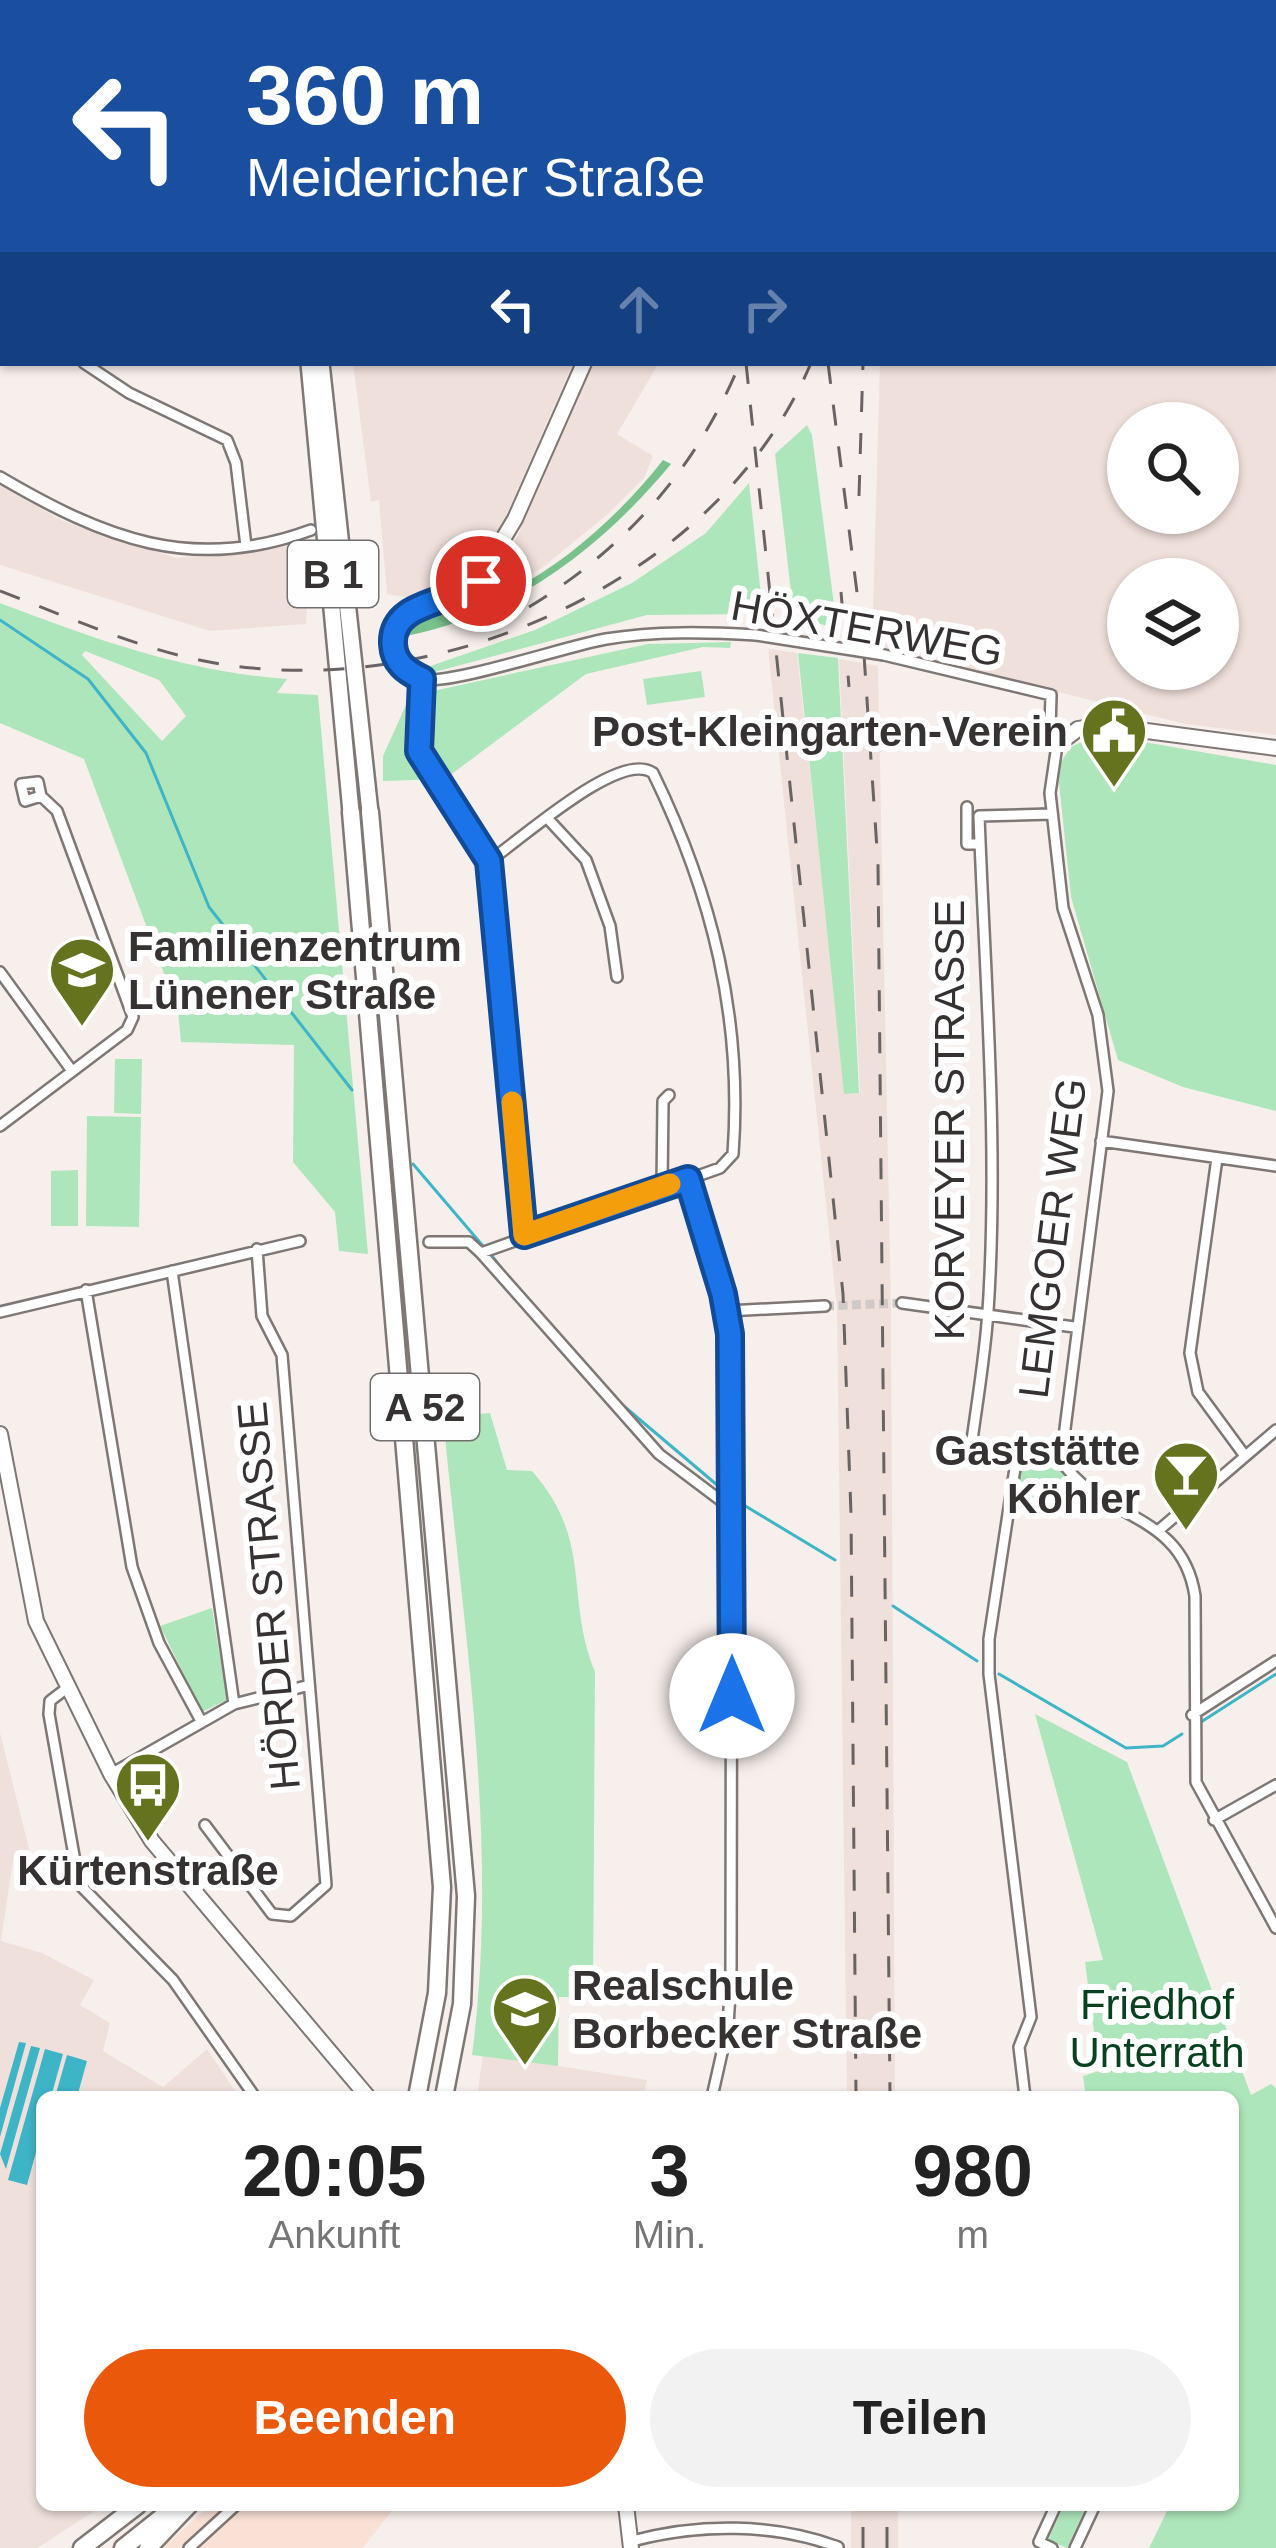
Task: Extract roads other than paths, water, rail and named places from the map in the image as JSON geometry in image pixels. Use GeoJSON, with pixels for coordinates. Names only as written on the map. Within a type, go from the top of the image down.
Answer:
{"type":"FeatureCollection","features":[{"type":"Feature","properties":{"kind":"highway","name":"A 52"},"geometry":{"type":"LineString","coordinates":[[361,812],[442,1887],[437,1994],[418,2091]]}},
{"type":"Feature","properties":{"kind":"highway","name":"A 52"},"geometry":{"type":"LineString","coordinates":[[361,812],[466,1896],[462,2004],[445,2091]]}},
{"type":"Feature","properties":{"kind":"highway"},"geometry":{"type":"LineString","coordinates":[[82,2548],[130,2511]]}},
{"type":"Feature","properties":{"kind":"highway"},"geometry":{"type":"LineString","coordinates":[[123,2548],[169,2511]]}},
{"type":"Feature","properties":{"kind":"highway"},"geometry":{"type":"LineString","coordinates":[[148,2548],[183,2511]]}},
{"type":"Feature","properties":{"kind":"main road","name":"B 1"},"geometry":{"type":"LineString","coordinates":[[309,366],[361,812]]}},
{"type":"Feature","properties":{"kind":"main road","name":"B 1"},"geometry":{"type":"LineString","coordinates":[[321,366],[361,812]]}},
{"type":"Feature","properties":{"kind":"main road"},"geometry":{"type":"LineString","coordinates":[[475,586],[515,519],[583,366]]}},
{"type":"Feature","properties":{"kind":"main road"},"geometry":{"type":"LineString","coordinates":[[1057,746],[1078,729],[1101,725],[1276,748]]}},
{"type":"Feature","properties":{"kind":"main road"},"geometry":{"type":"LineString","coordinates":[[0,1434],[28,1596],[111,1774],[152,1840],[363,2091]]}},
{"type":"Feature","properties":{"kind":"main road"},"geometry":{"type":"LineString","coordinates":[[627,2511],[632,2544]]}},
{"type":"Feature","properties":{"kind":"street"},"geometry":{"type":"LineString","coordinates":[[89,366],[130,393],[227,440],[236,463],[246,546]]}},
{"type":"Feature","properties":{"kind":"street"},"geometry":{"type":"LineString","coordinates":[[0,477],[66,513],[178,551],[246,546],[310,530]]}},
{"type":"Feature","properties":{"kind":"street"},"geometry":{"type":"LineString","coordinates":[[475,586],[398,620],[393,651],[410,673],[422,679],[419,751],[489,861],[524,1235]]}},
{"type":"Feature","properties":{"kind":"street","name":"HÖXTERWEG"},"geometry":{"type":"LineString","coordinates":[[422,679],[435,680],[611,638],[678,632],[756,635],[884,655],[1051,695],[1050,729],[1057,746]]}},
{"type":"Feature","properties":{"kind":"street","name":"LEMGOER WEG"},"geometry":{"type":"LineString","coordinates":[[1057,746],[1050,765],[1051,814],[1063,908],[1106,1051],[1108,1091],[1074,1327],[1061,1460]]}},
{"type":"Feature","properties":{"kind":"street"},"geometry":{"type":"LineString","coordinates":[[481,1253],[720,1168],[733,1154],[732,1018],[698,873],[653,773],[641,766],[610,776],[489,861]]}},
{"type":"Feature","properties":{"kind":"street"},"geometry":{"type":"LineString","coordinates":[[0,1126],[127,1030],[133,1017],[57,811],[41,796]]}},
{"type":"Feature","properties":{"kind":"street","name":"KORVEYER STRASSE"},"geometry":{"type":"LineString","coordinates":[[1051,814],[971,813],[967,844],[980,844],[990,1042],[988,1313],[971,1448],[1061,1460]]}},
{"type":"Feature","properties":{"kind":"street"},"geometry":{"type":"LineString","coordinates":[[549,820],[586,860],[610,926],[617,977]]}},
{"type":"Feature","properties":{"kind":"street"},"geometry":{"type":"LineString","coordinates":[[0,972],[72,1071]]}},
{"type":"Feature","properties":{"kind":"street"},"geometry":{"type":"LineString","coordinates":[[662,1186],[663,1101],[669,1095]]}},
{"type":"Feature","properties":{"kind":"street"},"geometry":{"type":"LineString","coordinates":[[1101,1141],[1276,1166]]}},
{"type":"Feature","properties":{"kind":"street"},"geometry":{"type":"LineString","coordinates":[[1217,1158],[1190,1353],[1198,1392],[1245,1456]]}},
{"type":"Feature","properties":{"kind":"street"},"geometry":{"type":"LineString","coordinates":[[688,1179],[728,1311],[731,1976],[728,2026],[713,2091]]}},
{"type":"Feature","properties":{"kind":"street"},"geometry":{"type":"LineString","coordinates":[[0,1312],[300,1240]]}},
{"type":"Feature","properties":{"kind":"street"},"geometry":{"type":"LineString","coordinates":[[429,1242],[464,1241],[481,1253],[659,1454],[732,1509]]}},
{"type":"Feature","properties":{"kind":"street","name":"HÖRDER STRASSE"},"geometry":{"type":"LineString","coordinates":[[205,1825],[272,1914],[281,1918],[319,1894],[327,1877],[306,1686],[282,1355],[262,1316],[257,1249]]}},
{"type":"Feature","properties":{"kind":"street"},"geometry":{"type":"LineString","coordinates":[[172,1271],[234,1704]]}},
{"type":"Feature","properties":{"kind":"street"},"geometry":{"type":"LineString","coordinates":[[86,1290],[132,1567],[159,1643],[201,1721]]}},
{"type":"Feature","properties":{"kind":"street"},"geometry":{"type":"LineString","coordinates":[[902,1303],[1074,1327]]}},
{"type":"Feature","properties":{"kind":"street"},"geometry":{"type":"LineString","coordinates":[[728,1311],[825,1306]]}},
{"type":"Feature","properties":{"kind":"street"},"geometry":{"type":"LineString","coordinates":[[1159,1530],[1276,1430]]}},
{"type":"Feature","properties":{"kind":"street"},"geometry":{"type":"LineString","coordinates":[[1017,1454],[989,1639],[989,1674],[1031,2017],[1019,2047],[1024,2091]]}},
{"type":"Feature","properties":{"kind":"street"},"geometry":{"type":"LineString","coordinates":[[1061,1460],[1079,1482],[1159,1530],[1181,1553],[1192,1579],[1196,1782],[1276,1928]]}},
{"type":"Feature","properties":{"kind":"street"},"geometry":{"type":"LineString","coordinates":[[1192,1715],[1276,1661]]}},
{"type":"Feature","properties":{"kind":"street"},"geometry":{"type":"LineString","coordinates":[[111,1774],[234,1704],[306,1686]]}},
{"type":"Feature","properties":{"kind":"street"},"geometry":{"type":"LineString","coordinates":[[67,1688],[50,1700],[49,1714],[79,1884],[173,1980],[251,2091]]}},
{"type":"Feature","properties":{"kind":"street"},"geometry":{"type":"LineString","coordinates":[[1214,1820],[1276,1785]]}},
{"type":"Feature","properties":{"kind":"street"},"geometry":{"type":"LineString","coordinates":[[189,2548],[229,2511]]}},
{"type":"Feature","properties":{"kind":"street"},"geometry":{"type":"LineString","coordinates":[[1052,2548],[1039,2542],[1053,2511]]}},
{"type":"Feature","properties":{"kind":"street"},"geometry":{"type":"LineString","coordinates":[[1075,2548],[1092,2511]]}},
{"type":"Feature","properties":{"kind":"street"},"geometry":{"type":"LineString","coordinates":[[632,2544],[669,2531],[788,2528],[838,2547]]}},
{"type":"Feature","properties":{"kind":"water"},"geometry":{"type":"Polygon","coordinates":[[[19,2042],[26,2043],[0,2137],[0,2108],[19,2042]]]}},
{"type":"Feature","properties":{"kind":"water"},"geometry":{"type":"Polygon","coordinates":[[[31,2046],[40,2048],[6,2169],[0,2154],[31,2046]]]}},
{"type":"Feature","properties":{"kind":"water"},"geometry":{"type":"Polygon","coordinates":[[[45,2049],[63,2054],[53,2091],[36,2091],[36,2152],[27,2185],[8,2180],[45,2049]]]}},
{"type":"Feature","properties":{"kind":"water"},"geometry":{"type":"Polygon","coordinates":[[[67,2055],[87,2061],[79,2091],[57,2091],[67,2055]]]}},
{"type":"Feature","properties":{"kind":"waterway"},"geometry":{"type":"LineString","coordinates":[[0,620],[88,679],[146,753],[209,907],[352,1090]]}},
{"type":"Feature","properties":{"kind":"waterway"},"geometry":{"type":"LineString","coordinates":[[413,1164],[483,1246]]}},
{"type":"Feature","properties":{"kind":"waterway"},"geometry":{"type":"LineString","coordinates":[[492,1256],[502,1269]]}},
{"type":"Feature","properties":{"kind":"waterway"},"geometry":{"type":"LineString","coordinates":[[619,1402],[723,1490]]}},
{"type":"Feature","properties":{"kind":"waterway"},"geometry":{"type":"LineString","coordinates":[[742,1504],[835,1560]]}},
{"type":"Feature","properties":{"kind":"waterway"},"geometry":{"type":"LineString","coordinates":[[893,1606],[977,1661]]}},
{"type":"Feature","properties":{"kind":"waterway"},"geometry":{"type":"LineString","coordinates":[[999,1674],[1126,1748],[1163,1746],[1182,1734]]}},
{"type":"Feature","properties":{"kind":"waterway"},"geometry":{"type":"LineString","coordinates":[[1201,1722],[1276,1674]]}},
{"type":"Feature","properties":{"kind":"tunnel"},"geometry":{"type":"LineString","coordinates":[[825,1306],[902,1303]]}},
{"type":"Feature","properties":{"kind":"railway"},"geometry":{"type":"LineString","coordinates":[[529,607],[597,558],[655,502],[702,437],[739,366]]}},
{"type":"Feature","properties":{"kind":"railway"},"geometry":{"type":"LineString","coordinates":[[746,366],[843,1294],[851,1514],[856,2091]]}},
{"type":"Feature","properties":{"kind":"railway"},"geometry":{"type":"LineString","coordinates":[[0,591],[155,649],[219,664],[335,669],[419,658],[501,635],[580,601],[653,556],[717,501],[771,436],[809,366]]}},
{"type":"Feature","properties":{"kind":"railway"},"geometry":{"type":"LineString","coordinates":[[828,366],[863,640],[878,864],[890,2091]]}},
{"type":"Feature","properties":{"kind":"railway"},"geometry":{"type":"LineString","coordinates":[[859,496],[863,366]]}},
{"type":"Feature","properties":{"kind":"railway"},"geometry":{"type":"LineString","coordinates":[[841,592],[849,687]]}},
{"type":"Feature","properties":{"kind":"railway"},"geometry":{"type":"LineString","coordinates":[[863,2511],[863,2548]]}},
{"type":"Feature","properties":{"kind":"railway"},"geometry":{"type":"LineString","coordinates":[[887,2511],[887,2548]]}},
{"type":"Feature","properties":{"kind":"place","name":"Post-Kleingarten-Verein"},"geometry":{"type":"Point","coordinates":[1114,790]}},
{"type":"Feature","properties":{"kind":"place","name":"Familienzentrum Lünener Straße"},"geometry":{"type":"Point","coordinates":[82,1029]}},
{"type":"Feature","properties":{"kind":"place","name":"Gaststätte Köhler"},"geometry":{"type":"Point","coordinates":[1186,1533]}},
{"type":"Feature","properties":{"kind":"place","name":"Kürtenstraße"},"geometry":{"type":"Point","coordinates":[148,1844]}},
{"type":"Feature","properties":{"kind":"place","name":"Realschule Borbecker Straße"},"geometry":{"type":"Point","coordinates":[525,2068]}},
{"type":"Feature","properties":{"kind":"park label","name":"Friedhof Unterrath"},"geometry":{"type":"Point","coordinates":[1157,2028]}}]}
